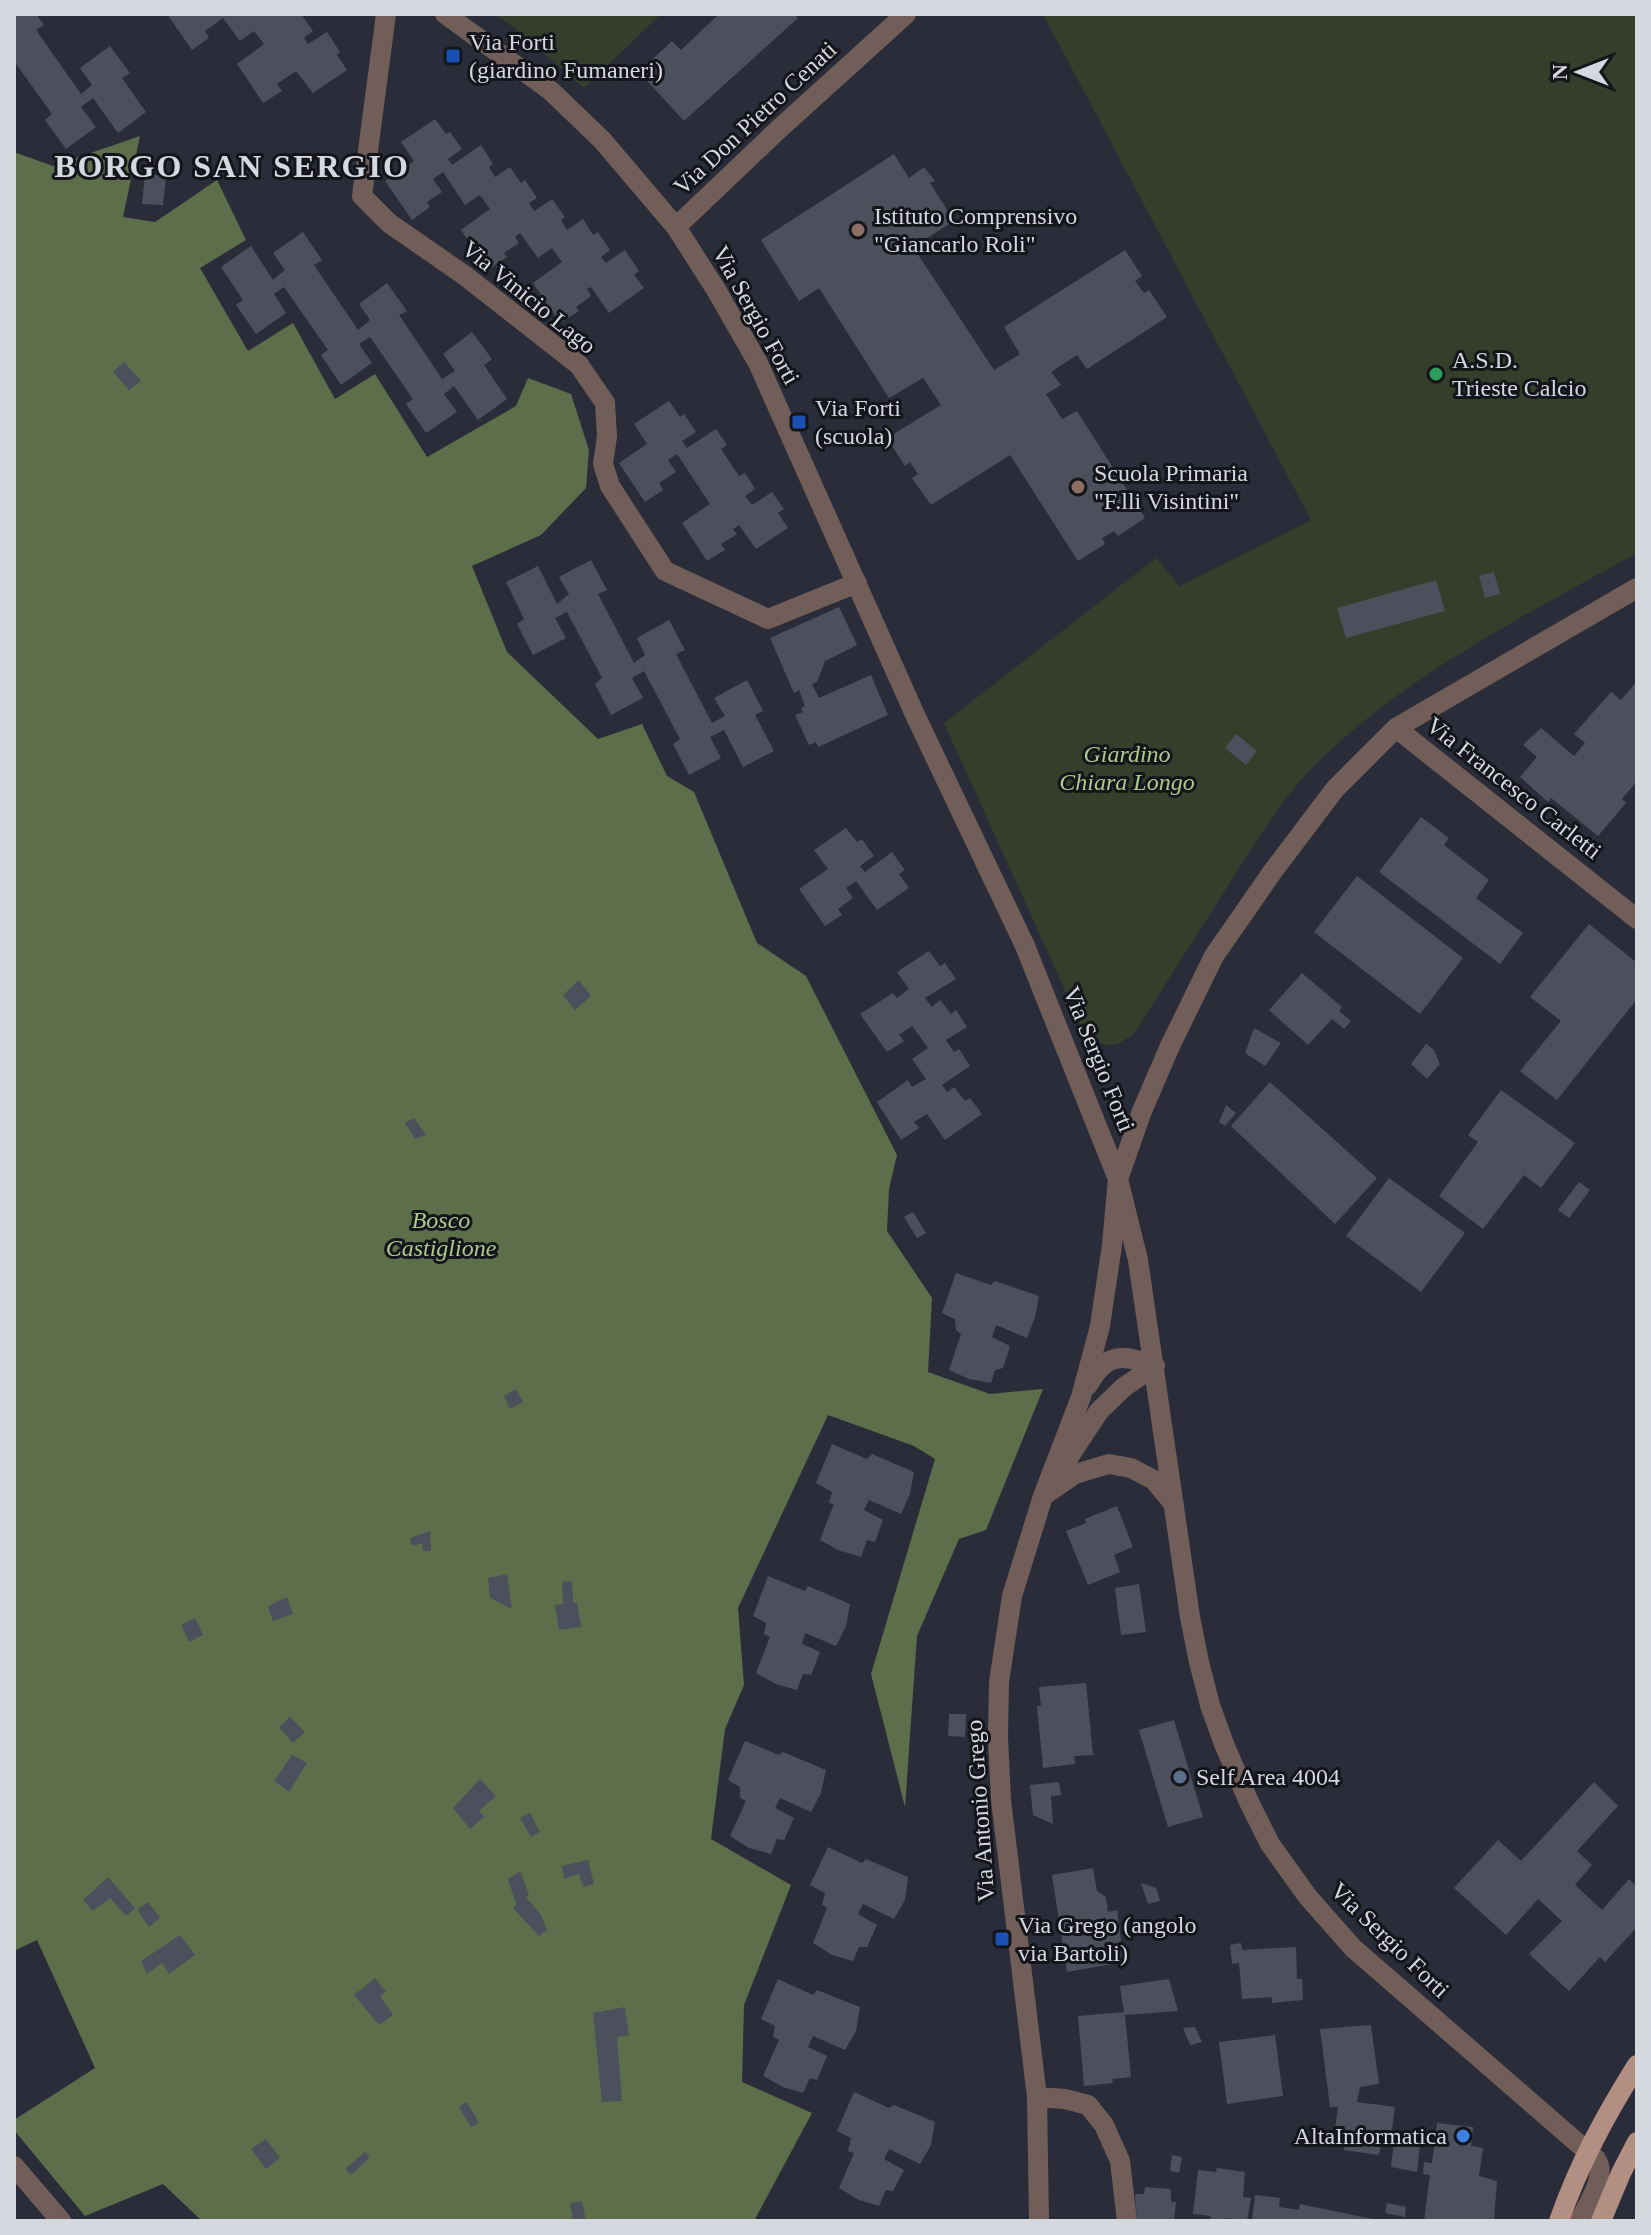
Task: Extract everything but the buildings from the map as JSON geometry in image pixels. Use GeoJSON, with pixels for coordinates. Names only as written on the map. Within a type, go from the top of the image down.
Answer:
{"type":"FeatureCollection","features":[{"type":"Feature","properties":{"kind":"main road"},"geometry":{"type":"LineString","coordinates":[[1559,2221],[1587,2152],[1637,2065]]}},
{"type":"Feature","properties":{"kind":"main road"},"geometry":{"type":"LineString","coordinates":[[1601,2221],[1637,2142]]}},
{"type":"Feature","properties":{"kind":"street","name":"Via Vinicio Lago"},"geometry":{"type":"LineString","coordinates":[[386,14],[362,196],[389,223],[464,275],[579,365],[605,403],[607,436],[603,464],[610,486],[665,571],[768,619],[857,583]]}},
{"type":"Feature","properties":{"kind":"street","name":"Via Sergio Forti"},"geometry":{"type":"LineString","coordinates":[[445,14],[551,91],[602,140],[676,227],[715,288],[758,363],[916,717],[1025,946],[1118,1179],[1138,1260],[1190,1617],[1210,1705],[1230,1759],[1270,1844],[1308,1897],[1353,1948],[1587,2152]]}},
{"type":"Feature","properties":{"kind":"street","name":"Via Don Pietro Cenati"},"geometry":{"type":"LineString","coordinates":[[676,227],[906,14]]}},
{"type":"Feature","properties":{"kind":"street"},"geometry":{"type":"LineString","coordinates":[[1118,1179],[1142,1111],[1214,956],[1335,789],[1396,728],[1637,588]]}},
{"type":"Feature","properties":{"kind":"street","name":"Via Francesco Carletti"},"geometry":{"type":"LineString","coordinates":[[1396,728],[1637,919]]}},
{"type":"Feature","properties":{"kind":"street","name":"Via Antonio Grego"},"geometry":{"type":"LineString","coordinates":[[1039,2221],[1037,2097],[1001,1800],[999,1682],[1012,1596],[1043,1496],[1081,1397],[1100,1326],[1118,1179]]}},
{"type":"Feature","properties":{"kind":"street","name":"Via Antonio Grego"},"geometry":{"type":"LineString","coordinates":[[1081,1397],[1105,1362],[1132,1358],[1155,1366]]}},
{"type":"Feature","properties":{"kind":"street","name":"Via Antonio Grego"},"geometry":{"type":"LineString","coordinates":[[1043,1496],[1099,1411],[1124,1387],[1155,1366]]}},
{"type":"Feature","properties":{"kind":"street"},"geometry":{"type":"LineString","coordinates":[[1043,1496],[1075,1474],[1109,1464],[1131,1468],[1154,1480],[1174,1504]]}},
{"type":"Feature","properties":{"kind":"street"},"geometry":{"type":"LineString","coordinates":[[1037,2097],[1088,2105],[1104,2125],[1120,2161],[1127,2221]]}},
{"type":"Feature","properties":{"kind":"street"},"geometry":{"type":"LineString","coordinates":[[1580,2221],[1600,2172],[1600,2165],[1587,2152]]}},
{"type":"Feature","properties":{"kind":"street"},"geometry":{"type":"LineString","coordinates":[[14,2166],[61,2221]]}},
{"type":"Feature","properties":{"kind":"green space"},"geometry":{"type":"Polygon","coordinates":[[[493,14],[661,14],[584,88],[515,28],[493,14]]]}},
{"type":"Feature","properties":{"kind":"green space","name":"A.S.D. Trieste Calcio"},"geometry":{"type":"Polygon","coordinates":[[[1043,14],[1637,14],[1637,553],[1509,624],[1426,675],[1349,734],[1313,767],[1257,840],[1133,1035],[1117,1044],[1104,1045],[1083,1030],[944,723],[1156,558],[1179,586],[1311,520],[1043,14]]]}},
{"type":"Feature","properties":{"kind":"green space","name":"Bosco Castiglione"},"geometry":{"type":"Polygon","coordinates":[[[140,136],[123,217],[155,222],[217,180],[246,240],[200,268],[248,351],[293,323],[335,399],[375,374],[427,457],[516,406],[528,378],[571,394],[589,450],[586,488],[541,535],[472,566],[507,652],[598,739],[642,724],[667,776],[694,792],[757,943],[806,976],[897,1155],[889,1189],[887,1231],[932,1298],[928,1372],[990,1394],[1043,1389],[986,1530],[959,1539],[917,1636],[905,1807],[871,1674],[935,1459],[914,1446],[828,1415],[738,1608],[744,1685],[725,1729],[711,1839],[791,1885],[744,2005],[742,2082],[812,2113],[754,2221],[202,2221],[163,2184],[85,2216],[14,2130],[14,2120],[95,2068],[37,1940],[14,1951],[14,152],[53,166],[140,136]]]}},
{"type":"Feature","properties":{"kind":"place","name":"Via Forti (giardino Fumaneri)"},"geometry":{"type":"Point","coordinates":[453,56]}},
{"type":"Feature","properties":{"kind":"place","name":"Istituto Comprensivo \"Giancarlo Roli\""},"geometry":{"type":"Point","coordinates":[858,230]}},
{"type":"Feature","properties":{"kind":"place","name":"A.S.D. Trieste Calcio"},"geometry":{"type":"Point","coordinates":[1436,374]}},
{"type":"Feature","properties":{"kind":"place","name":"Via Forti (scuola)"},"geometry":{"type":"Point","coordinates":[799,422]}},
{"type":"Feature","properties":{"kind":"place","name":"Scuola Primaria \"F.lli Visintini\""},"geometry":{"type":"Point","coordinates":[1078,487]}},
{"type":"Feature","properties":{"kind":"place","name":"Self Area 4004"},"geometry":{"type":"Point","coordinates":[1180,1777]}},
{"type":"Feature","properties":{"kind":"place","name":"Via Grego (angolo via Bartoli)"},"geometry":{"type":"Point","coordinates":[1002,1939]}},
{"type":"Feature","properties":{"kind":"place","name":"AltaInformatica"},"geometry":{"type":"Point","coordinates":[1463,2136]}},
{"type":"Feature","properties":{"kind":"district","name":"BORGO SAN SERGIO"},"geometry":{"type":"Point","coordinates":[232,166]}},
{"type":"Feature","properties":{"kind":"park label","name":"Giardino Chiara Longo"},"geometry":{"type":"Point","coordinates":[1127,768]}}]}
